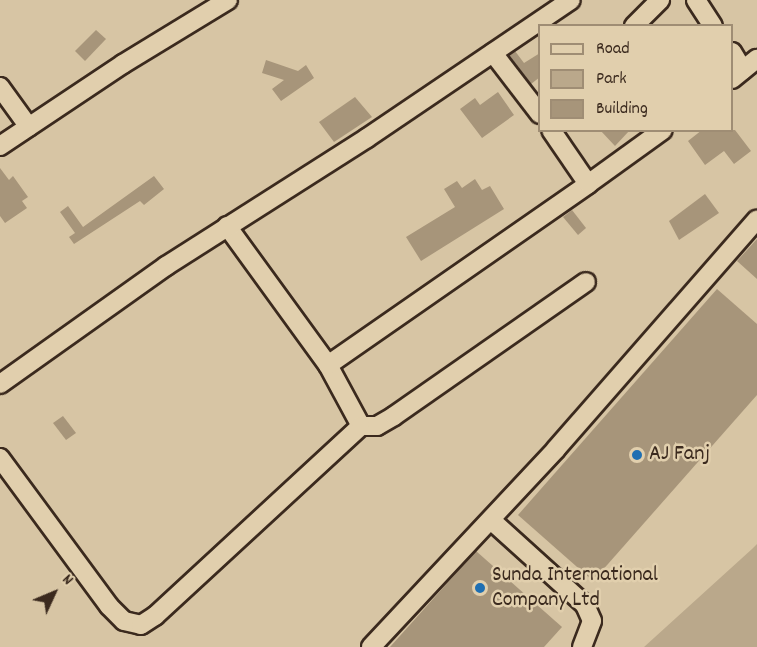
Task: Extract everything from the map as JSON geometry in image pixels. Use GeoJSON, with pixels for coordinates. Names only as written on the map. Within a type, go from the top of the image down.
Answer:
{"type":"FeatureCollection","features":[{"type":"Feature","properties":{"kind":"street"},"geometry":{"type":"LineString","coordinates":[[0,146],[228,0]]}},
{"type":"Feature","properties":{"kind":"street"},"geometry":{"type":"LineString","coordinates":[[0,384],[227,226],[494,53],[571,0]]}},
{"type":"Feature","properties":{"kind":"street"},"geometry":{"type":"LineString","coordinates":[[635,24],[660,0]]}},
{"type":"Feature","properties":{"kind":"street"},"geometry":{"type":"LineString","coordinates":[[696,0],[712,24]]}},
{"type":"Feature","properties":{"kind":"street"},"geometry":{"type":"LineString","coordinates":[[494,53],[538,111]]}},
{"type":"Feature","properties":{"kind":"street"},"geometry":{"type":"LineString","coordinates":[[733,53],[744,69]]}},
{"type":"Feature","properties":{"kind":"street"},"geometry":{"type":"LineString","coordinates":[[0,87],[29,127]]}},
{"type":"Feature","properties":{"kind":"street"},"geometry":{"type":"LineString","coordinates":[[552,132],[588,184]]}},
{"type":"Feature","properties":{"kind":"street"},"geometry":{"type":"LineString","coordinates":[[328,365],[660,132]]}},
{"type":"Feature","properties":{"kind":"street"},"geometry":{"type":"LineString","coordinates":[[371,647],[491,520],[757,219]]}},
{"type":"Feature","properties":{"kind":"street"},"geometry":{"type":"LineString","coordinates":[[227,226],[328,365],[361,426]]}},
{"type":"Feature","properties":{"kind":"street"},"geometry":{"type":"LineString","coordinates":[[0,458],[109,606],[124,621],[141,625],[155,616],[361,426],[377,426],[394,416],[586,282]]}},
{"type":"Feature","properties":{"kind":"street"},"geometry":{"type":"LineString","coordinates":[[491,520],[585,605],[592,621],[582,647]]}},
{"type":"Feature","properties":{"kind":"green space"},"geometry":{"type":"Polygon","coordinates":[[[757,544],[757,647],[644,647],[752,549],[757,544]]]}},
{"type":"Feature","properties":{"kind":"building"},"geometry":{"type":"Polygon","coordinates":[[[96,30],[106,39],[85,61],[75,51],[96,30]]]}},
{"type":"Feature","properties":{"kind":"building"},"geometry":{"type":"Polygon","coordinates":[[[515,51],[524,63],[538,54],[538,79],[531,84],[509,55],[515,51]]]}},
{"type":"Feature","properties":{"kind":"building"},"geometry":{"type":"Polygon","coordinates":[[[266,60],[298,71],[306,65],[314,78],[281,101],[272,89],[284,80],[262,73],[266,60]]]}},
{"type":"Feature","properties":{"kind":"building"},"geometry":{"type":"Polygon","coordinates":[[[498,92],[514,115],[482,138],[460,109],[475,98],[480,105],[498,92]]]}},
{"type":"Feature","properties":{"kind":"building"},"geometry":{"type":"Polygon","coordinates":[[[355,97],[372,117],[334,142],[319,122],[355,97]]]}},
{"type":"Feature","properties":{"kind":"building"},"geometry":{"type":"Polygon","coordinates":[[[735,130],[751,151],[734,164],[724,151],[705,165],[688,141],[699,132],[733,132],[735,130]]]}},
{"type":"Feature","properties":{"kind":"building"},"geometry":{"type":"Polygon","coordinates":[[[602,132],[628,132],[615,146],[602,132]]]}},
{"type":"Feature","properties":{"kind":"building"},"geometry":{"type":"Polygon","coordinates":[[[0,168],[9,180],[13,176],[28,197],[22,201],[27,208],[5,223],[0,216],[0,168]]]}},
{"type":"Feature","properties":{"kind":"building"},"geometry":{"type":"Polygon","coordinates":[[[154,176],[164,189],[144,205],[140,201],[74,244],[69,237],[75,233],[60,212],[68,206],[83,227],[154,176]]]}},
{"type":"Feature","properties":{"kind":"building"},"geometry":{"type":"Polygon","coordinates":[[[475,179],[482,190],[490,186],[504,209],[421,261],[406,237],[455,207],[444,189],[457,181],[462,188],[475,179]]]}},
{"type":"Feature","properties":{"kind":"building"},"geometry":{"type":"Polygon","coordinates":[[[705,194],[719,213],[679,240],[669,221],[705,194]]]}},
{"type":"Feature","properties":{"kind":"building"},"geometry":{"type":"Polygon","coordinates":[[[572,210],[586,228],[578,235],[563,217],[572,210]]]}},
{"type":"Feature","properties":{"kind":"building"},"geometry":{"type":"Polygon","coordinates":[[[757,239],[757,279],[737,261],[757,239]]]}},
{"type":"Feature","properties":{"kind":"building","name":"AJ Fanj"},"geometry":{"type":"Polygon","coordinates":[[[717,289],[757,324],[757,395],[593,581],[518,515],[717,289]]]}},
{"type":"Feature","properties":{"kind":"building"},"geometry":{"type":"Polygon","coordinates":[[[63,416],[76,433],[66,440],[53,423],[63,416]]]}},
{"type":"Feature","properties":{"kind":"building","name":"Sunda International Company Ltd"},"geometry":{"type":"Polygon","coordinates":[[[476,551],[562,627],[544,647],[390,647],[476,551]]]}},
{"type":"Feature","properties":{"kind":"place","name":"AJ Fanj"},"geometry":{"type":"Point","coordinates":[637,455]}},
{"type":"Feature","properties":{"kind":"place","name":"Sunda International Company Ltd"},"geometry":{"type":"Point","coordinates":[480,588]}}]}
